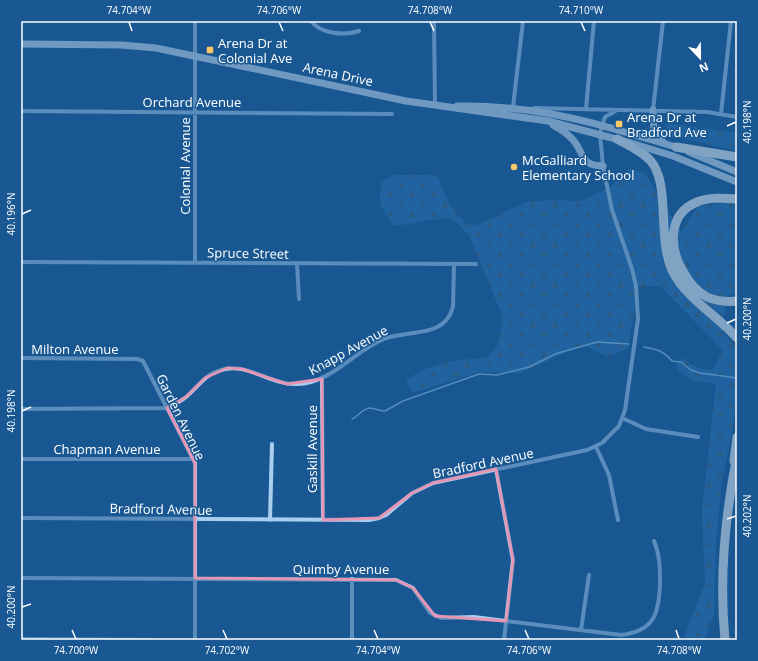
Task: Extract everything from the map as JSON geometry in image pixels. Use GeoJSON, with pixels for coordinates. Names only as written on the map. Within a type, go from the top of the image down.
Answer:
{"type":"FeatureCollection","features":[{"type":"Feature","properties":{"kind":"highway"},"geometry":{"type":"LineString","coordinates":[[617,139],[645,156],[653,164],[659,174],[665,248],[677,279],[689,295],[737,338]]}},
{"type":"Feature","properties":{"kind":"highway"},"geometry":{"type":"LineString","coordinates":[[676,148],[737,157]]}},
{"type":"Feature","properties":{"kind":"highway"},"geometry":{"type":"LineString","coordinates":[[737,199],[704,200],[691,205],[677,221],[672,242],[681,268],[700,293],[714,300],[737,301]]}},
{"type":"Feature","properties":{"kind":"highway"},"geometry":{"type":"LineString","coordinates":[[725,640],[723,591],[724,557],[737,437]]}},
{"type":"Feature","properties":{"kind":"highway"},"geometry":{"type":"LineString","coordinates":[[731,488],[737,456]]}},
{"type":"Feature","properties":{"kind":"main road","name":"Arena Drive"},"geometry":{"type":"LineString","coordinates":[[21,44],[137,46],[195,56],[435,106],[538,120],[600,134],[673,156],[737,182]]}},
{"type":"Feature","properties":{"kind":"main road","name":"Arena Drive"},"geometry":{"type":"LineString","coordinates":[[435,106],[513,107],[566,116],[602,125],[676,148],[737,172]]}},
{"type":"Feature","properties":{"kind":"main road"},"geometry":{"type":"LineString","coordinates":[[653,110],[654,131],[665,145]]}},
{"type":"Feature","properties":{"kind":"main road"},"geometry":{"type":"LineString","coordinates":[[538,120],[554,126],[567,134],[589,164],[603,166]]}},
{"type":"Feature","properties":{"kind":"street","name":"Colonial Avenue"},"geometry":{"type":"LineString","coordinates":[[195,21],[195,262]]}},
{"type":"Feature","properties":{"kind":"street"},"geometry":{"type":"LineString","coordinates":[[311,21],[321,29],[343,34],[359,31]]}},
{"type":"Feature","properties":{"kind":"street"},"geometry":{"type":"LineString","coordinates":[[434,21],[435,106]]}},
{"type":"Feature","properties":{"kind":"street"},"geometry":{"type":"LineString","coordinates":[[513,107],[523,21]]}},
{"type":"Feature","properties":{"kind":"street"},"geometry":{"type":"LineString","coordinates":[[586,109],[594,21]]}},
{"type":"Feature","properties":{"kind":"street"},"geometry":{"type":"LineString","coordinates":[[653,110],[663,21]]}},
{"type":"Feature","properties":{"kind":"street"},"geometry":{"type":"LineString","coordinates":[[721,114],[731,21]]}},
{"type":"Feature","properties":{"kind":"street"},"geometry":{"type":"LineString","coordinates":[[523,108],[653,110],[721,114],[737,118]]}},
{"type":"Feature","properties":{"kind":"street"},"geometry":{"type":"LineString","coordinates":[[602,125],[605,117],[617,110]]}},
{"type":"Feature","properties":{"kind":"street","name":"Orchard Avenue"},"geometry":{"type":"LineString","coordinates":[[21,111],[362,111],[392,114]]}},
{"type":"Feature","properties":{"kind":"street","name":"Bradford Avenue"},"geometry":{"type":"LineString","coordinates":[[21,518],[323,520],[379,518],[412,493],[433,483],[555,458],[596,447],[614,432],[622,418],[637,332],[637,304],[632,268],[612,210],[603,166],[600,134],[602,125]]}},
{"type":"Feature","properties":{"kind":"street","name":"Spruce Street"},"geometry":{"type":"LineString","coordinates":[[21,262],[476,264]]}},
{"type":"Feature","properties":{"kind":"street"},"geometry":{"type":"LineString","coordinates":[[297,263],[299,299]]}},
{"type":"Feature","properties":{"kind":"street","name":"Knapp Avenue"},"geometry":{"type":"LineString","coordinates":[[167,408],[186,397],[208,375],[226,368],[242,369],[287,384],[305,384],[322,379],[382,339],[402,333],[428,331],[443,324],[448,320],[453,307],[454,264]]}},
{"type":"Feature","properties":{"kind":"street","name":"Milton Avenue"},"geometry":{"type":"LineString","coordinates":[[21,358],[130,359]]}},
{"type":"Feature","properties":{"kind":"street","name":"Garden Avenue"},"geometry":{"type":"LineString","coordinates":[[130,359],[143,361],[195,463],[195,640]]}},
{"type":"Feature","properties":{"kind":"street","name":"Gaskill Avenue"},"geometry":{"type":"LineString","coordinates":[[322,379],[323,520]]}},
{"type":"Feature","properties":{"kind":"street"},"geometry":{"type":"LineString","coordinates":[[21,408],[167,408]]}},
{"type":"Feature","properties":{"kind":"street"},"geometry":{"type":"LineString","coordinates":[[622,418],[646,429],[698,437]]}},
{"type":"Feature","properties":{"kind":"street"},"geometry":{"type":"LineString","coordinates":[[270,520],[272,444]]}},
{"type":"Feature","properties":{"kind":"street"},"geometry":{"type":"LineString","coordinates":[[596,447],[609,475],[618,520]]}},
{"type":"Feature","properties":{"kind":"street","name":"Chapman Avenue"},"geometry":{"type":"LineString","coordinates":[[21,459],[193,459]]}},
{"type":"Feature","properties":{"kind":"street"},"geometry":{"type":"LineString","coordinates":[[496,469],[513,560],[504,640]]}},
{"type":"Feature","properties":{"kind":"street","name":"Quimby Avenue"},"geometry":{"type":"LineString","coordinates":[[21,578],[352,579],[402,581],[413,588],[430,613],[441,618],[474,616],[581,630],[628,634],[639,630],[652,621],[659,608],[660,561],[654,541]]}},
{"type":"Feature","properties":{"kind":"street"},"geometry":{"type":"LineString","coordinates":[[581,630],[589,575]]}},
{"type":"Feature","properties":{"kind":"street"},"geometry":{"type":"LineString","coordinates":[[352,579],[352,640]]}},
{"type":"Feature","properties":{"kind":"street"},"geometry":{"type":"LineString","coordinates":[[21,639],[152,640]]}},
{"type":"Feature","properties":{"kind":"highlighted area"},"geometry":{"type":"Polygon","coordinates":[[[227,368],[242,369],[287,384],[322,379],[323,520],[379,518],[412,493],[433,483],[496,469],[513,560],[506,621],[435,616],[413,588],[396,580],[195,578],[195,463],[167,408],[186,397],[205,378],[227,368]]]}},
{"type":"Feature","properties":{"kind":"green space"},"geometry":{"type":"Polygon","coordinates":[[[667,123],[737,133],[737,151],[665,134],[667,123]]]}},
{"type":"Feature","properties":{"kind":"green space"},"geometry":{"type":"Polygon","coordinates":[[[629,169],[644,172],[681,232],[698,206],[737,202],[737,293],[727,296],[722,332],[737,348],[737,387],[733,428],[722,481],[716,544],[714,614],[704,640],[683,640],[705,583],[702,511],[716,384],[692,380],[678,370],[677,365],[683,358],[692,365],[709,371],[714,368],[723,350],[660,286],[638,287],[628,348],[608,357],[583,345],[520,373],[479,372],[412,392],[406,380],[425,369],[444,363],[486,358],[498,345],[503,317],[469,235],[453,219],[431,220],[394,226],[380,205],[381,183],[392,175],[437,175],[449,204],[466,224],[478,225],[524,203],[546,200],[581,201],[612,186],[629,169]]]}},
{"type":"Feature","properties":{"kind":"waterway"},"geometry":{"type":"LineString","coordinates":[[352,419],[362,411],[369,408],[385,411],[403,401],[479,374],[497,375],[529,367],[555,354],[597,342],[629,344]]}},
{"type":"Feature","properties":{"kind":"waterway"},"geometry":{"type":"LineString","coordinates":[[644,347],[660,351],[672,361],[681,362],[691,370],[700,373],[737,378]]}},
{"type":"Feature","properties":{"kind":"place","name":"Arena Dr at Colonial Ave"},"geometry":{"type":"Point","coordinates":[210,50]}},
{"type":"Feature","properties":{"kind":"place","name":"Arena Dr at Bradford Ave"},"geometry":{"type":"Point","coordinates":[619,124]}},
{"type":"Feature","properties":{"kind":"place","name":"McGalliard Elementary School"},"geometry":{"type":"Point","coordinates":[514,167]}}]}
